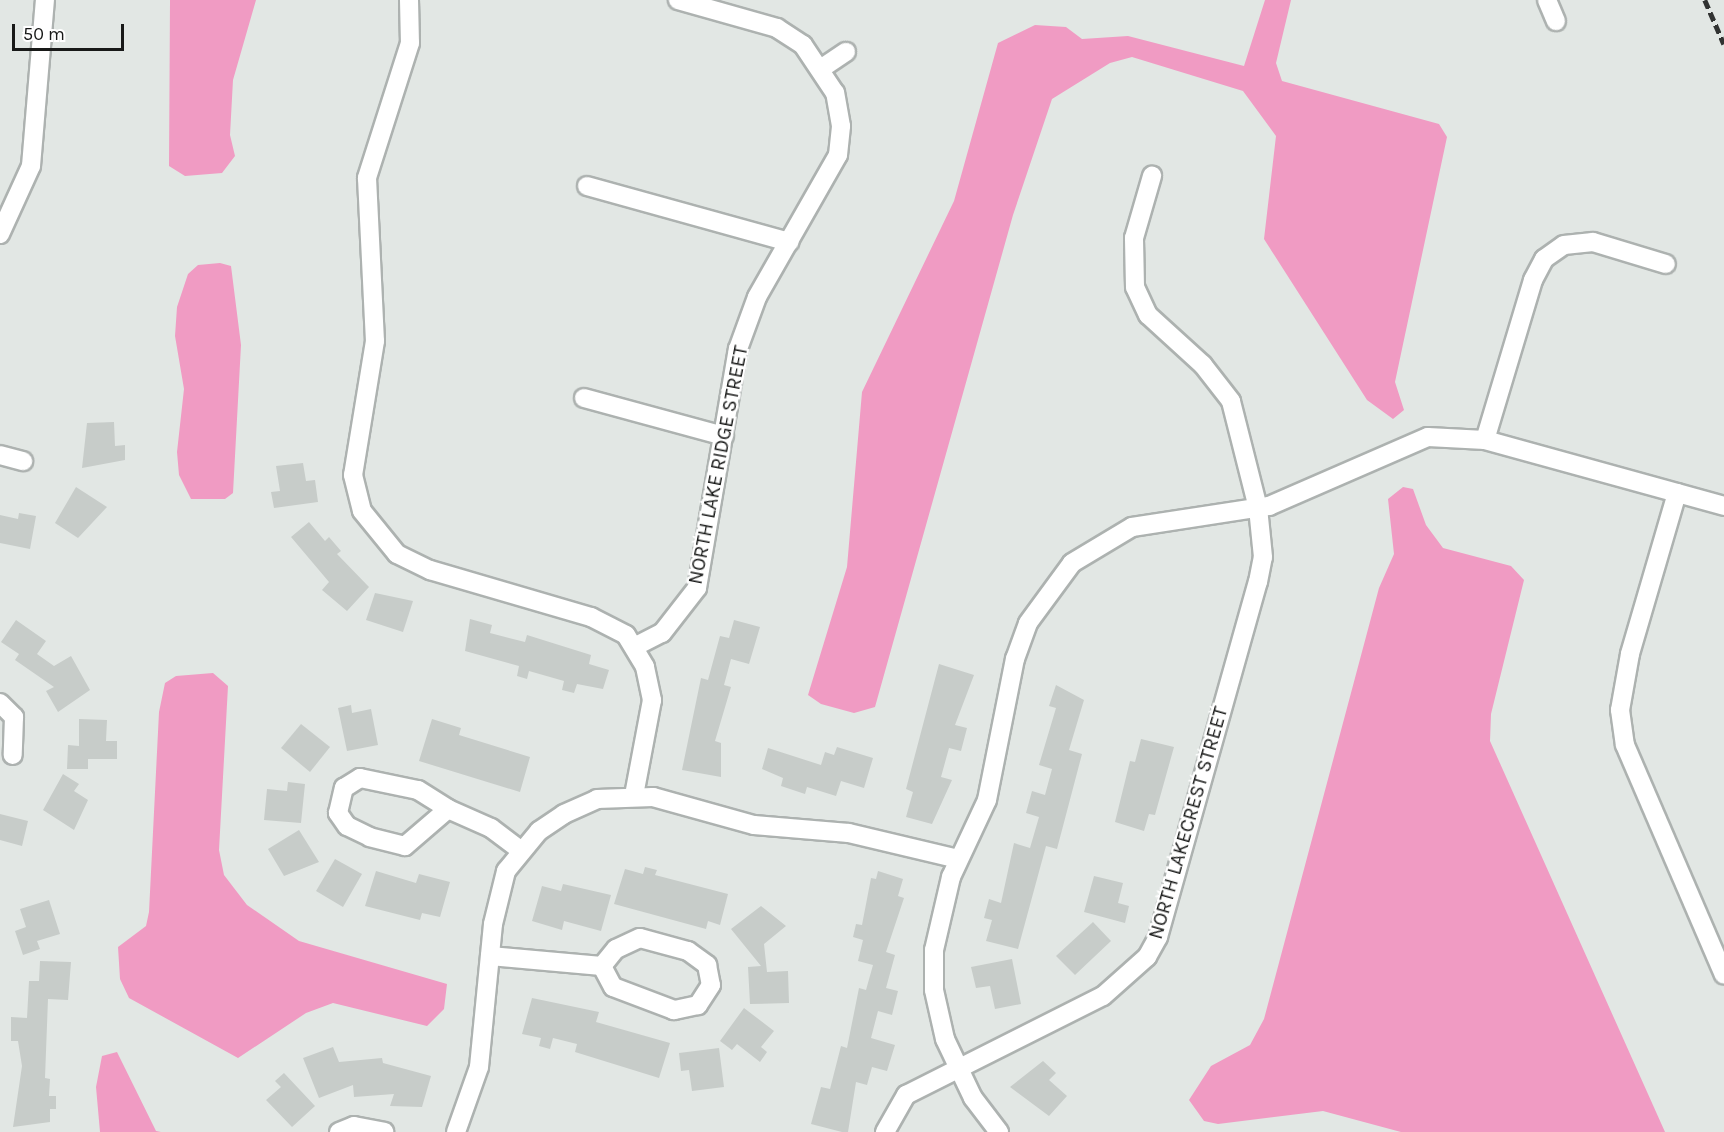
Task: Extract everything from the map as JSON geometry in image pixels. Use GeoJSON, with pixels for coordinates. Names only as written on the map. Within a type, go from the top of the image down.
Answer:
{"type":"FeatureCollection","features":[{"type":"Feature","properties":{"kind":"street"},"geometry":{"type":"LineString","coordinates":[[0,234],[31,166],[45,0]]}},
{"type":"Feature","properties":{"kind":"street"},"geometry":{"type":"LineString","coordinates":[[409,0],[410,43],[368,178],[375,340],[353,475],[362,511],[378,536],[397,554],[430,570],[591,617],[626,635],[636,646],[652,700],[634,795]]}},
{"type":"Feature","properties":{"kind":"street","name":"NORTH LAKE RIDGE STREET"},"geometry":{"type":"LineString","coordinates":[[636,646],[662,633],[697,588],[747,323],[838,155],[835,93],[822,68],[803,45],[777,28],[678,0]]}},
{"type":"Feature","properties":{"kind":"street"},"geometry":{"type":"LineString","coordinates":[[1547,0],[1556,21]]}},
{"type":"Feature","properties":{"kind":"street"},"geometry":{"type":"LineString","coordinates":[[822,68],[846,52]]}},
{"type":"Feature","properties":{"kind":"street","name":"NORTH LAKECREST STREET"},"geometry":{"type":"LineString","coordinates":[[885,1132],[906,1095],[1103,996],[1147,957],[1158,937],[1258,582],[1263,558],[1258,508],[1231,401],[1139,302],[1134,238],[1152,176]]}},
{"type":"Feature","properties":{"kind":"street"},"geometry":{"type":"LineString","coordinates":[[587,186],[789,242]]}},
{"type":"Feature","properties":{"kind":"street"},"geometry":{"type":"LineString","coordinates":[[1485,440],[1533,280],[1544,259],[1564,245],[1593,242],[1666,264]]}},
{"type":"Feature","properties":{"kind":"street"},"geometry":{"type":"LineString","coordinates":[[584,398],[724,436]]}},
{"type":"Feature","properties":{"kind":"street"},"geometry":{"type":"LineString","coordinates":[[999,1132],[958,1067],[938,1018],[934,970],[937,923],[958,859],[987,801],[1015,659],[1028,623],[1072,563],[1132,526],[1258,508],[1428,437],[1485,440],[1724,506]]}},
{"type":"Feature","properties":{"kind":"street"},"geometry":{"type":"LineString","coordinates":[[0,455],[23,461]]}},
{"type":"Feature","properties":{"kind":"street"},"geometry":{"type":"LineString","coordinates":[[1677,493],[1630,654],[1620,710],[1625,745],[1724,975]]}},
{"type":"Feature","properties":{"kind":"street"},"geometry":{"type":"LineString","coordinates":[[0,703],[14,717],[13,755]]}},
{"type":"Feature","properties":{"kind":"street"},"geometry":{"type":"LineString","coordinates":[[448,809],[405,846],[360,833],[338,813],[345,788],[368,778],[418,790],[448,809],[491,828],[520,851]]}},
{"type":"Feature","properties":{"kind":"street"},"geometry":{"type":"LineString","coordinates":[[456,1132],[479,1067],[498,896],[520,851],[564,814],[597,799],[634,795],[753,825],[849,833],[958,859]]}},
{"type":"Feature","properties":{"kind":"street"},"geometry":{"type":"LineString","coordinates":[[490,956],[602,966],[627,943],[649,939],[697,956],[707,965],[711,985],[698,1005],[674,1010],[625,994],[607,979],[602,966]]}},
{"type":"Feature","properties":{"kind":"street"},"geometry":{"type":"LineString","coordinates":[[339,1132],[354,1126],[384,1132]]}},
{"type":"Feature","properties":{"kind":"shaded area"},"geometry":{"type":"Polygon","coordinates":[[[170,0],[256,0],[233,80],[230,135],[235,156],[222,173],[185,176],[169,166],[170,0]]]}},
{"type":"Feature","properties":{"kind":"shaded area"},"geometry":{"type":"Polygon","coordinates":[[[1265,0],[1291,0],[1276,63],[1282,81],[1439,124],[1447,137],[1395,382],[1404,410],[1393,419],[1367,400],[1264,239],[1276,136],[1243,91],[1132,57],[1110,63],[1052,99],[1013,215],[875,707],[854,713],[821,704],[808,695],[847,567],[862,392],[954,201],[998,43],[1035,25],[1066,27],[1082,39],[1128,36],[1244,66],[1265,0]]]}},
{"type":"Feature","properties":{"kind":"shaded area"},"geometry":{"type":"Polygon","coordinates":[[[220,263],[231,266],[241,345],[233,493],[225,499],[191,499],[179,475],[177,452],[184,389],[175,336],[177,307],[188,274],[198,265],[220,263]]]}},
{"type":"Feature","properties":{"kind":"shaded area"},"geometry":{"type":"Polygon","coordinates":[[[1403,487],[1413,489],[1426,525],[1443,548],[1511,566],[1524,580],[1491,714],[1490,741],[1665,1132],[1401,1132],[1323,1111],[1218,1124],[1204,1121],[1189,1100],[1211,1066],[1250,1045],[1264,1019],[1379,588],[1394,554],[1388,499],[1403,487]]]}},
{"type":"Feature","properties":{"kind":"shaded area"},"geometry":{"type":"Polygon","coordinates":[[[213,673],[228,686],[219,850],[224,875],[247,905],[299,941],[447,984],[444,1009],[427,1026],[333,1003],[306,1013],[238,1058],[129,998],[120,979],[118,947],[146,926],[149,912],[159,712],[165,683],[176,676],[213,673]]]}},
{"type":"Feature","properties":{"kind":"shaded area"},"geometry":{"type":"Polygon","coordinates":[[[117,1052],[156,1131],[161,1132],[100,1132],[96,1087],[102,1056],[117,1052]]]}},
{"type":"Feature","properties":{"kind":"building"},"geometry":{"type":"Polygon","coordinates":[[[114,422],[115,446],[125,445],[125,460],[82,468],[87,423],[114,422]]]}},
{"type":"Feature","properties":{"kind":"building"},"geometry":{"type":"Polygon","coordinates":[[[303,463],[306,481],[315,480],[318,502],[274,508],[271,492],[280,491],[276,466],[303,463]]]}},
{"type":"Feature","properties":{"kind":"building"},"geometry":{"type":"Polygon","coordinates":[[[76,487],[107,507],[78,538],[55,523],[76,487]]]}},
{"type":"Feature","properties":{"kind":"building"},"geometry":{"type":"Polygon","coordinates":[[[19,513],[36,516],[30,549],[0,543],[0,515],[18,519],[19,513]]]}},
{"type":"Feature","properties":{"kind":"building"},"geometry":{"type":"Polygon","coordinates":[[[309,522],[325,541],[329,537],[341,551],[337,554],[369,587],[347,611],[322,590],[329,582],[291,537],[309,522]]]}},
{"type":"Feature","properties":{"kind":"building"},"geometry":{"type":"Polygon","coordinates":[[[375,593],[413,601],[403,632],[366,620],[375,593]]]}},
{"type":"Feature","properties":{"kind":"building"},"geometry":{"type":"Polygon","coordinates":[[[470,619],[492,625],[490,633],[525,642],[527,635],[591,655],[589,664],[609,670],[603,689],[577,684],[574,693],[562,690],[564,681],[529,671],[527,679],[517,676],[519,666],[465,651],[470,619]]]}},
{"type":"Feature","properties":{"kind":"building"},"geometry":{"type":"Polygon","coordinates":[[[16,620],[46,641],[37,654],[54,666],[71,656],[90,690],[58,712],[46,691],[54,687],[15,660],[19,654],[1,642],[16,620]]]}},
{"type":"Feature","properties":{"kind":"building"},"geometry":{"type":"Polygon","coordinates":[[[734,620],[760,627],[749,664],[731,659],[724,685],[731,687],[715,741],[721,743],[721,777],[682,770],[701,678],[708,680],[720,636],[729,638],[734,620]]]}},
{"type":"Feature","properties":{"kind":"building"},"geometry":{"type":"Polygon","coordinates":[[[939,664],[974,675],[955,725],[967,728],[961,751],[949,748],[941,777],[952,780],[932,824],[906,817],[913,792],[906,789],[939,664]]]}},
{"type":"Feature","properties":{"kind":"building"},"geometry":{"type":"Polygon","coordinates":[[[1056,685],[1084,700],[1069,750],[1082,754],[1057,849],[1046,846],[1018,949],[986,941],[992,920],[984,918],[989,899],[1001,903],[1014,843],[1030,848],[1039,817],[1026,813],[1032,791],[1045,795],[1052,769],[1039,765],[1056,708],[1049,706],[1056,685]]]}},
{"type":"Feature","properties":{"kind":"building"},"geometry":{"type":"Polygon","coordinates":[[[351,705],[352,713],[371,709],[378,745],[347,751],[338,708],[351,705]]]}},
{"type":"Feature","properties":{"kind":"building"},"geometry":{"type":"Polygon","coordinates":[[[79,719],[107,720],[106,741],[117,741],[117,759],[88,759],[88,769],[67,769],[68,745],[79,746],[79,719]]]}},
{"type":"Feature","properties":{"kind":"building"},"geometry":{"type":"Polygon","coordinates":[[[432,719],[461,728],[459,735],[530,757],[520,792],[419,761],[432,719]]]}},
{"type":"Feature","properties":{"kind":"building"},"geometry":{"type":"Polygon","coordinates":[[[301,724],[330,747],[310,772],[281,748],[301,724]]]}},
{"type":"Feature","properties":{"kind":"building"},"geometry":{"type":"Polygon","coordinates":[[[1141,739],[1174,747],[1155,815],[1149,814],[1144,831],[1115,822],[1130,761],[1135,762],[1141,739]]]}},
{"type":"Feature","properties":{"kind":"building"},"geometry":{"type":"Polygon","coordinates":[[[837,747],[873,758],[864,788],[841,781],[836,796],[807,787],[805,794],[781,786],[783,778],[762,769],[768,748],[821,765],[825,752],[834,755],[837,747]]]}},
{"type":"Feature","properties":{"kind":"building"},"geometry":{"type":"Polygon","coordinates":[[[63,774],[79,784],[74,791],[88,800],[74,830],[43,810],[63,774]]]}},
{"type":"Feature","properties":{"kind":"building"},"geometry":{"type":"Polygon","coordinates":[[[288,782],[305,784],[301,823],[264,820],[267,789],[287,791],[288,782]]]}},
{"type":"Feature","properties":{"kind":"building"},"geometry":{"type":"Polygon","coordinates":[[[0,814],[28,821],[22,846],[0,840],[0,814]]]}},
{"type":"Feature","properties":{"kind":"building"},"geometry":{"type":"Polygon","coordinates":[[[299,830],[319,862],[284,876],[268,849],[299,830]]]}},
{"type":"Feature","properties":{"kind":"building"},"geometry":{"type":"Polygon","coordinates":[[[335,859],[362,874],[343,907],[316,891],[335,859]]]}},
{"type":"Feature","properties":{"kind":"building"},"geometry":{"type":"Polygon","coordinates":[[[645,867],[657,870],[655,875],[728,894],[720,925],[708,921],[706,929],[614,904],[625,869],[643,874],[645,867]]]}},
{"type":"Feature","properties":{"kind":"building"},"geometry":{"type":"Polygon","coordinates":[[[376,871],[416,883],[419,874],[450,882],[440,917],[422,913],[420,920],[365,906],[376,871]]]}},
{"type":"Feature","properties":{"kind":"building"},"geometry":{"type":"Polygon","coordinates":[[[878,871],[903,879],[898,896],[904,898],[886,952],[895,955],[886,988],[898,991],[892,1015],[878,1011],[871,1038],[895,1045],[887,1071],[872,1067],[867,1085],[856,1082],[848,1132],[842,1132],[811,1124],[821,1087],[830,1089],[841,1046],[847,1048],[859,988],[866,990],[873,965],[858,961],[863,940],[853,937],[856,924],[862,925],[871,878],[876,879],[878,871]]]}},
{"type":"Feature","properties":{"kind":"building"},"geometry":{"type":"Polygon","coordinates":[[[1094,876],[1123,883],[1118,903],[1129,906],[1125,923],[1084,912],[1094,876]]]}},
{"type":"Feature","properties":{"kind":"building"},"geometry":{"type":"Polygon","coordinates":[[[563,884],[611,895],[601,931],[564,921],[562,930],[532,921],[542,886],[561,891],[563,884]]]}},
{"type":"Feature","properties":{"kind":"building"},"geometry":{"type":"Polygon","coordinates":[[[49,900],[60,934],[37,941],[40,949],[23,955],[15,931],[26,927],[20,909],[49,900]]]}},
{"type":"Feature","properties":{"kind":"building"},"geometry":{"type":"Polygon","coordinates":[[[761,906],[786,926],[764,944],[767,972],[788,971],[789,1003],[750,1004],[748,967],[761,966],[731,929],[761,906]]]}},
{"type":"Feature","properties":{"kind":"building"},"geometry":{"type":"Polygon","coordinates":[[[1093,922],[1111,941],[1075,975],[1056,956],[1093,922]]]}},
{"type":"Feature","properties":{"kind":"building"},"geometry":{"type":"Polygon","coordinates":[[[1012,959],[1021,1004],[995,1009],[990,986],[976,988],[971,967],[1012,959]]]}},
{"type":"Feature","properties":{"kind":"building"},"geometry":{"type":"Polygon","coordinates":[[[40,961],[71,962],[68,1000],[48,999],[45,1078],[50,1079],[49,1096],[56,1096],[56,1109],[50,1109],[50,1122],[13,1127],[22,1066],[18,1041],[11,1041],[11,1017],[27,1018],[29,981],[39,981],[40,961]]]}},
{"type":"Feature","properties":{"kind":"building"},"geometry":{"type":"Polygon","coordinates":[[[532,998],[599,1012],[596,1022],[670,1043],[659,1078],[575,1052],[577,1044],[553,1038],[550,1049],[539,1046],[541,1038],[522,1034],[532,998]]]}},
{"type":"Feature","properties":{"kind":"building"},"geometry":{"type":"Polygon","coordinates":[[[744,1008],[774,1031],[761,1047],[767,1052],[760,1062],[737,1044],[732,1050],[720,1041],[744,1008]]]}},
{"type":"Feature","properties":{"kind":"building"},"geometry":{"type":"Polygon","coordinates":[[[333,1047],[339,1062],[382,1058],[383,1063],[431,1076],[422,1107],[390,1106],[394,1094],[354,1097],[353,1085],[319,1098],[303,1058],[333,1047]]]}},
{"type":"Feature","properties":{"kind":"building"},"geometry":{"type":"Polygon","coordinates":[[[719,1048],[724,1087],[692,1091],[689,1070],[681,1071],[679,1053],[719,1048]]]}},
{"type":"Feature","properties":{"kind":"building"},"geometry":{"type":"Polygon","coordinates":[[[1043,1061],[1056,1073],[1049,1080],[1067,1096],[1049,1116],[1010,1087],[1043,1061]]]}},
{"type":"Feature","properties":{"kind":"building"},"geometry":{"type":"Polygon","coordinates":[[[284,1073],[315,1106],[292,1127],[266,1100],[281,1087],[275,1081],[284,1073]]]}},
{"type":"Feature","properties":{"kind":"railway"},"geometry":{"type":"LineString","coordinates":[[1705,0],[1724,44]]}}]}
